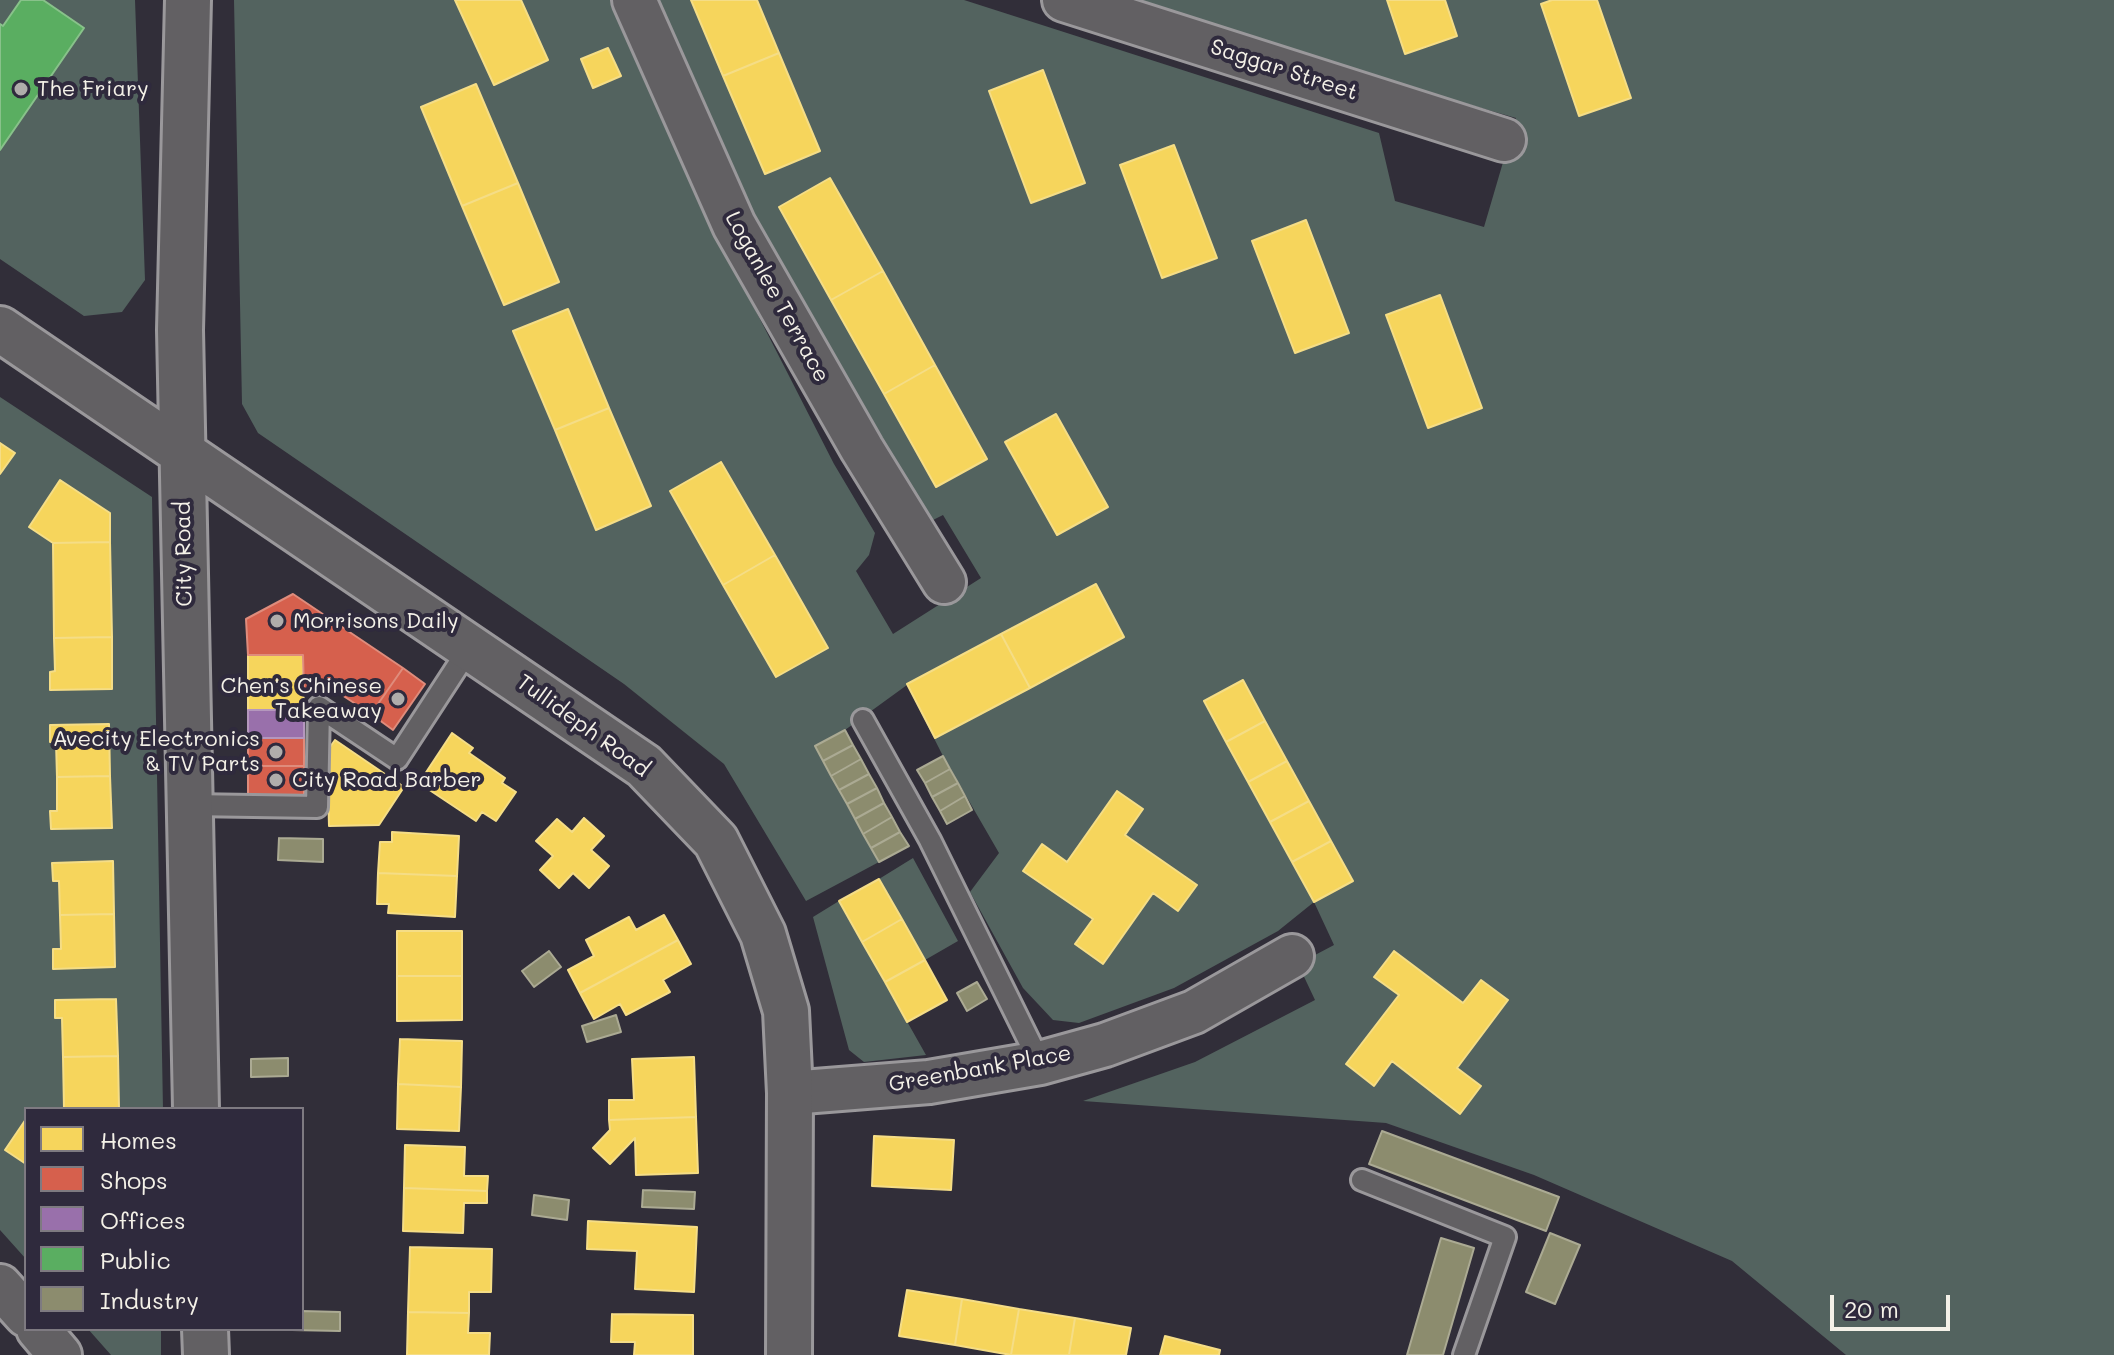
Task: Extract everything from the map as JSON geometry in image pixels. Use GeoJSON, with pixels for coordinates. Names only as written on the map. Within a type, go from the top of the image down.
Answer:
{"type":"FeatureCollection","features":[{"type":"Feature","properties":{"kind":"street","name":"City Road"},"geometry":{"type":"LineString","coordinates":[[188,0],[180,330],[196,1107]]}},
{"type":"Feature","properties":{"kind":"street","name":"Loganlee Terrace"},"geometry":{"type":"LineString","coordinates":[[634,0],[734,225],[862,449],[944,582]]}},
{"type":"Feature","properties":{"kind":"street","name":"Saggar Street"},"geometry":{"type":"LineString","coordinates":[[1064,0],[1504,140]]}},
{"type":"Feature","properties":{"kind":"street","name":"Tullideph Road"},"geometry":{"type":"LineString","coordinates":[[0,329],[644,766],[716,841],[763,934],[786,1011],[790,1093],[789,1355]]}},
{"type":"Feature","properties":{"kind":"street","name":"Greenbank Place"},"geometry":{"type":"LineString","coordinates":[[790,1093],[929,1082],[1040,1063],[1105,1045],[1194,1012],[1292,956]]}},
{"type":"Feature","properties":{"kind":"street"},"geometry":{"type":"LineString","coordinates":[[0,1286],[24,1313]]}},
{"type":"Feature","properties":{"kind":"street"},"geometry":{"type":"LineString","coordinates":[[40,1331],[60,1355]]}},
{"type":"Feature","properties":{"kind":"street"},"geometry":{"type":"LineString","coordinates":[[205,1331],[206,1355]]}},
{"type":"Feature","properties":{"kind":"lane"},"geometry":{"type":"LineString","coordinates":[[190,805],[317,807],[319,707],[397,759],[470,647]]}},
{"type":"Feature","properties":{"kind":"lane"},"geometry":{"type":"LineString","coordinates":[[863,720],[930,840],[1040,1063]]}},
{"type":"Feature","properties":{"kind":"lane"},"geometry":{"type":"LineString","coordinates":[[1362,1180],[1505,1237],[1464,1355]]}},
{"type":"Feature","properties":{"kind":"shaded area"},"geometry":{"type":"Polygon","coordinates":[[[0,0],[135,0],[145,280],[122,312],[84,316],[0,259],[0,0]]]}},
{"type":"Feature","properties":{"kind":"shaded area"},"geometry":{"type":"Polygon","coordinates":[[[234,0],[612,0],[716,233],[834,464],[875,533],[869,555],[856,571],[893,634],[981,578],[943,515],[929,522],[751,215],[656,0],[964,0],[1379,133],[1395,201],[1484,227],[1516,118],[1394,83],[1141,0],[2114,0],[2114,1355],[1846,1355],[1732,1261],[1534,1175],[1386,1123],[1083,1101],[1195,1062],[1315,1000],[1298,964],[1334,945],[1314,902],[1278,931],[1174,988],[1079,1023],[1053,1020],[1023,988],[970,892],[999,853],[943,756],[907,685],[845,730],[816,746],[879,862],[806,901],[724,764],[624,684],[258,433],[242,404],[234,0]],[[1242,680],[1204,702],[1314,901],[1352,880],[1242,680]]]}},
{"type":"Feature","properties":{"kind":"shaded area"},"geometry":{"type":"Polygon","coordinates":[[[0,397],[152,497],[163,1107],[24,1107],[24,1257],[0,1230],[0,397]]]}},
{"type":"Feature","properties":{"kind":"shaded area"},"geometry":{"type":"Polygon","coordinates":[[[913,858],[958,941],[925,960],[879,879],[913,858]]]}},
{"type":"Feature","properties":{"kind":"shaded area"},"geometry":{"type":"Polygon","coordinates":[[[839,901],[926,1055],[864,1062],[849,1050],[813,917],[839,901]]]}},
{"type":"Feature","properties":{"kind":"shaded area"},"geometry":{"type":"Polygon","coordinates":[[[90,1331],[161,1331],[161,1355],[111,1355],[90,1331]]]}},
{"type":"Feature","properties":{"kind":"building: Homes"},"geometry":{"type":"Polygon","coordinates":[[[455,0],[521,0],[548,60],[494,85],[455,0]]]}},
{"type":"Feature","properties":{"kind":"building: Homes"},"geometry":{"type":"Polygon","coordinates":[[[691,0],[757,0],[779,53],[723,76],[691,0]]]}},
{"type":"Feature","properties":{"kind":"building: Homes"},"geometry":{"type":"Polygon","coordinates":[[[1387,0],[1445,0],[1457,36],[1405,54],[1387,0]]]}},
{"type":"Feature","properties":{"kind":"building: Homes"},"geometry":{"type":"Polygon","coordinates":[[[1552,0],[1597,0],[1631,98],[1579,116],[1541,4],[1552,0]]]}},
{"type":"Feature","properties":{"kind":"building: Homes"},"geometry":{"type":"Polygon","coordinates":[[[608,48],[621,76],[593,88],[581,59],[608,48]]]}},
{"type":"Feature","properties":{"kind":"building: Homes"},"geometry":{"type":"Polygon","coordinates":[[[779,53],[820,151],[765,174],[723,76],[779,53]]]}},
{"type":"Feature","properties":{"kind":"building: Homes"},"geometry":{"type":"Polygon","coordinates":[[[1043,70],[1085,183],[1031,203],[989,91],[1043,70]]]}},
{"type":"Feature","properties":{"kind":"building: Homes"},"geometry":{"type":"Polygon","coordinates":[[[476,84],[518,183],[462,206],[421,107],[476,84]]]}},
{"type":"Feature","properties":{"kind":"building: Homes"},"geometry":{"type":"Polygon","coordinates":[[[1174,145],[1217,258],[1162,278],[1120,165],[1174,145]]]}},
{"type":"Feature","properties":{"kind":"building: Homes"},"geometry":{"type":"Polygon","coordinates":[[[830,178],[883,271],[831,300],[779,207],[830,178]]]}},
{"type":"Feature","properties":{"kind":"building: Homes"},"geometry":{"type":"Polygon","coordinates":[[[518,183],[559,282],[504,305],[462,206],[518,183]]]}},
{"type":"Feature","properties":{"kind":"building: Homes"},"geometry":{"type":"Polygon","coordinates":[[[1306,220],[1349,333],[1295,353],[1252,241],[1306,220]]]}},
{"type":"Feature","properties":{"kind":"building: Homes"},"geometry":{"type":"Polygon","coordinates":[[[883,271],[935,365],[884,394],[831,300],[883,271]]]}},
{"type":"Feature","properties":{"kind":"building: Homes"},"geometry":{"type":"Polygon","coordinates":[[[1440,295],[1482,408],[1428,428],[1386,315],[1440,295]]]}},
{"type":"Feature","properties":{"kind":"building: Homes"},"geometry":{"type":"Polygon","coordinates":[[[568,309],[609,408],[555,430],[513,331],[568,309]]]}},
{"type":"Feature","properties":{"kind":"building: Homes"},"geometry":{"type":"Polygon","coordinates":[[[935,365],[987,459],[936,487],[884,394],[935,365]]]}},
{"type":"Feature","properties":{"kind":"building: Homes"},"geometry":{"type":"Polygon","coordinates":[[[609,408],[651,506],[596,530],[555,430],[609,408]]]}},
{"type":"Feature","properties":{"kind":"building: Homes"},"geometry":{"type":"Polygon","coordinates":[[[1056,414],[1108,507],[1057,535],[1005,442],[1056,414]]]}},
{"type":"Feature","properties":{"kind":"building: Homes"},"geometry":{"type":"Polygon","coordinates":[[[0,443],[15,453],[0,474],[0,443]]]}},
{"type":"Feature","properties":{"kind":"building: Homes"},"geometry":{"type":"Polygon","coordinates":[[[721,462],[775,555],[723,585],[670,491],[721,462]]]}},
{"type":"Feature","properties":{"kind":"building: Homes"},"geometry":{"type":"Polygon","coordinates":[[[60,480],[110,513],[110,542],[53,543],[29,527],[60,480]]]}},
{"type":"Feature","properties":{"kind":"building: Homes"},"geometry":{"type":"Polygon","coordinates":[[[110,542],[112,637],[54,638],[53,543],[110,542]]]}},
{"type":"Feature","properties":{"kind":"building: Homes"},"geometry":{"type":"Polygon","coordinates":[[[775,555],[828,648],[776,677],[723,585],[775,555]]]}},
{"type":"Feature","properties":{"kind":"building: Homes"},"geometry":{"type":"Polygon","coordinates":[[[1096,584],[1124,637],[1030,688],[1001,634],[1096,584]]]}},
{"type":"Feature","properties":{"kind":"building: Homes"},"geometry":{"type":"Polygon","coordinates":[[[1001,634],[1030,688],[935,738],[907,684],[1001,634]]]}},
{"type":"Feature","properties":{"kind":"building: Homes"},"geometry":{"type":"Polygon","coordinates":[[[112,637],[112,689],[50,690],[50,672],[55,671],[54,638],[112,637]]]}},
{"type":"Feature","properties":{"kind":"building: Homes"},"geometry":{"type":"Polygon","coordinates":[[[248,655],[303,655],[303,681],[248,681],[248,655]]]}},
{"type":"Feature","properties":{"kind":"building: Homes"},"geometry":{"type":"Polygon","coordinates":[[[1243,680],[1265,721],[1226,742],[1204,701],[1243,680]]]}},
{"type":"Feature","properties":{"kind":"building: Homes"},"geometry":{"type":"Polygon","coordinates":[[[248,681],[303,681],[304,710],[248,710],[248,681]]]}},
{"type":"Feature","properties":{"kind":"building: Homes"},"geometry":{"type":"Polygon","coordinates":[[[1265,721],[1287,761],[1248,782],[1226,742],[1265,721]]]}},
{"type":"Feature","properties":{"kind":"building: Homes"},"geometry":{"type":"Polygon","coordinates":[[[109,724],[110,776],[57,777],[56,742],[50,742],[50,725],[109,724]]]}},
{"type":"Feature","properties":{"kind":"building: Homes"},"geometry":{"type":"Polygon","coordinates":[[[452,733],[473,748],[469,753],[505,778],[502,783],[516,792],[496,821],[482,812],[476,821],[419,783],[452,733]]]}},
{"type":"Feature","properties":{"kind":"building: Homes"},"geometry":{"type":"Polygon","coordinates":[[[335,740],[404,787],[379,825],[329,826],[327,751],[335,740]]]}},
{"type":"Feature","properties":{"kind":"building: Homes"},"geometry":{"type":"Polygon","coordinates":[[[1287,761],[1309,801],[1270,822],[1248,782],[1287,761]]]}},
{"type":"Feature","properties":{"kind":"building: Homes"},"geometry":{"type":"Polygon","coordinates":[[[110,776],[112,828],[51,829],[50,811],[57,811],[57,777],[110,776]]]}},
{"type":"Feature","properties":{"kind":"building: Homes"},"geometry":{"type":"Polygon","coordinates":[[[1117,791],[1143,809],[1125,835],[1197,885],[1178,911],[1153,893],[1103,964],[1075,944],[1093,919],[1023,871],[1042,844],[1067,862],[1117,791]]]}},
{"type":"Feature","properties":{"kind":"building: Homes"},"geometry":{"type":"Polygon","coordinates":[[[1309,801],[1331,841],[1292,862],[1270,822],[1309,801]]]}},
{"type":"Feature","properties":{"kind":"building: Homes"},"geometry":{"type":"Polygon","coordinates":[[[584,818],[604,836],[591,850],[609,866],[589,888],[573,873],[559,888],[540,870],[553,856],[536,841],[557,819],[572,832],[584,818]]]}},
{"type":"Feature","properties":{"kind":"building: Homes"},"geometry":{"type":"Polygon","coordinates":[[[392,832],[459,836],[457,876],[378,873],[380,842],[392,842],[392,832]]]}},
{"type":"Feature","properties":{"kind":"building: Homes"},"geometry":{"type":"Polygon","coordinates":[[[1331,841],[1353,881],[1314,902],[1292,862],[1331,841]]]}},
{"type":"Feature","properties":{"kind":"building: Homes"},"geometry":{"type":"Polygon","coordinates":[[[113,861],[114,914],[60,915],[59,881],[53,881],[52,863],[113,861]]]}},
{"type":"Feature","properties":{"kind":"building: Homes"},"geometry":{"type":"Polygon","coordinates":[[[378,873],[457,876],[455,917],[388,913],[389,904],[377,904],[378,873]]]}},
{"type":"Feature","properties":{"kind":"building: Homes"},"geometry":{"type":"Polygon","coordinates":[[[879,879],[902,919],[862,942],[839,901],[879,879]]]}},
{"type":"Feature","properties":{"kind":"building: Homes"},"geometry":{"type":"Polygon","coordinates":[[[114,914],[115,967],[53,969],[53,949],[61,949],[60,915],[114,914]]]}},
{"type":"Feature","properties":{"kind":"building: Homes"},"geometry":{"type":"Polygon","coordinates":[[[664,915],[678,940],[580,993],[568,970],[594,956],[586,940],[629,917],[636,930],[664,915]]]}},
{"type":"Feature","properties":{"kind":"building: Homes"},"geometry":{"type":"Polygon","coordinates":[[[902,919],[925,960],[885,982],[862,942],[902,919]]]}},
{"type":"Feature","properties":{"kind":"building: Homes"},"geometry":{"type":"Polygon","coordinates":[[[397,931],[462,931],[462,976],[397,976],[397,931]]]}},
{"type":"Feature","properties":{"kind":"building: Homes"},"geometry":{"type":"Polygon","coordinates":[[[678,940],[691,964],[663,980],[670,992],[626,1015],[620,1004],[594,1019],[580,993],[678,940]]]}},
{"type":"Feature","properties":{"kind":"building: Homes"},"geometry":{"type":"Polygon","coordinates":[[[1394,951],[1463,1003],[1481,980],[1508,1000],[1457,1068],[1481,1086],[1460,1114],[1392,1061],[1374,1086],[1346,1064],[1399,995],[1374,977],[1394,951]]]}},
{"type":"Feature","properties":{"kind":"building: Homes"},"geometry":{"type":"Polygon","coordinates":[[[925,960],[947,1000],[907,1022],[885,982],[925,960]]]}},
{"type":"Feature","properties":{"kind":"building: Homes"},"geometry":{"type":"Polygon","coordinates":[[[397,976],[462,976],[462,1020],[397,1021],[397,976]]]}},
{"type":"Feature","properties":{"kind":"building: Homes"},"geometry":{"type":"Polygon","coordinates":[[[116,999],[118,1056],[63,1057],[62,1018],[55,1018],[55,1000],[116,999]]]}},
{"type":"Feature","properties":{"kind":"building: Homes"},"geometry":{"type":"Polygon","coordinates":[[[400,1039],[462,1041],[461,1087],[398,1084],[400,1039]]]}},
{"type":"Feature","properties":{"kind":"building: Homes"},"geometry":{"type":"Polygon","coordinates":[[[118,1056],[119,1107],[64,1107],[63,1057],[118,1056]]]}},
{"type":"Feature","properties":{"kind":"building: Homes"},"geometry":{"type":"Polygon","coordinates":[[[694,1057],[696,1117],[609,1120],[609,1100],[634,1100],[632,1059],[694,1057]]]}},
{"type":"Feature","properties":{"kind":"building: Homes"},"geometry":{"type":"Polygon","coordinates":[[[398,1084],[461,1087],[459,1131],[397,1129],[398,1084]]]}},
{"type":"Feature","properties":{"kind":"building: Homes"},"geometry":{"type":"Polygon","coordinates":[[[696,1117],[698,1173],[636,1175],[635,1138],[610,1164],[593,1148],[610,1130],[609,1120],[696,1117]]]}},
{"type":"Feature","properties":{"kind":"building: Homes"},"geometry":{"type":"Polygon","coordinates":[[[24,1122],[24,1163],[5,1150],[24,1122]]]}},
{"type":"Feature","properties":{"kind":"building: Homes"},"geometry":{"type":"Polygon","coordinates":[[[874,1136],[954,1140],[951,1190],[872,1186],[874,1136]]]}},
{"type":"Feature","properties":{"kind":"building: Homes"},"geometry":{"type":"Polygon","coordinates":[[[405,1145],[465,1147],[464,1176],[488,1176],[487,1191],[404,1188],[405,1145]]]}},
{"type":"Feature","properties":{"kind":"building: Homes"},"geometry":{"type":"Polygon","coordinates":[[[404,1188],[487,1191],[487,1203],[464,1203],[463,1233],[403,1231],[404,1188]]]}},
{"type":"Feature","properties":{"kind":"building: Homes"},"geometry":{"type":"Polygon","coordinates":[[[588,1221],[697,1227],[694,1292],[635,1289],[637,1251],[587,1249],[588,1221]]]}},
{"type":"Feature","properties":{"kind":"building: Homes"},"geometry":{"type":"Polygon","coordinates":[[[410,1247],[492,1249],[491,1292],[469,1292],[469,1313],[408,1312],[410,1247]]]}},
{"type":"Feature","properties":{"kind":"building: Homes"},"geometry":{"type":"Polygon","coordinates":[[[907,1290],[962,1299],[955,1345],[899,1336],[907,1290]]]}},
{"type":"Feature","properties":{"kind":"building: Homes"},"geometry":{"type":"Polygon","coordinates":[[[962,1299],[1019,1309],[1011,1355],[955,1345],[962,1299]]]}},
{"type":"Feature","properties":{"kind":"building: Homes"},"geometry":{"type":"Polygon","coordinates":[[[1019,1309],[1075,1318],[1069,1355],[1011,1355],[1019,1309]]]}},
{"type":"Feature","properties":{"kind":"building: Homes"},"geometry":{"type":"Polygon","coordinates":[[[408,1312],[469,1313],[468,1333],[490,1333],[489,1355],[407,1355],[408,1312]]]}},
{"type":"Feature","properties":{"kind":"building: Homes"},"geometry":{"type":"Polygon","coordinates":[[[612,1314],[693,1315],[693,1355],[634,1355],[635,1342],[611,1342],[612,1314]]]}},
{"type":"Feature","properties":{"kind":"building: Homes"},"geometry":{"type":"Polygon","coordinates":[[[1075,1318],[1131,1328],[1126,1355],[1069,1355],[1075,1318]]]}},
{"type":"Feature","properties":{"kind":"building: Homes"},"geometry":{"type":"Polygon","coordinates":[[[1165,1336],[1220,1350],[1219,1355],[1160,1355],[1165,1336]]]}},
{"type":"Feature","properties":{"kind":"building: Shops"},"geometry":{"type":"Polygon","coordinates":[[[293,594],[403,668],[371,714],[322,682],[304,691],[303,655],[248,655],[246,619],[293,594]]]}},
{"type":"Feature","properties":{"kind":"building: Shops","name":"Chen's Chinese Takeaway"},"geometry":{"type":"Polygon","coordinates":[[[403,668],[425,684],[393,730],[371,714],[403,668]]]}},
{"type":"Feature","properties":{"kind":"building: Shops","name":"Avecity Electronics & TV Parts"},"geometry":{"type":"Polygon","coordinates":[[[248,738],[304,738],[304,766],[248,766],[248,738]]]}},
{"type":"Feature","properties":{"kind":"building: Shops","name":"City Road Barber"},"geometry":{"type":"Polygon","coordinates":[[[248,766],[304,766],[304,795],[248,795],[248,766]]]}},
{"type":"Feature","properties":{"kind":"building: Offices"},"geometry":{"type":"Polygon","coordinates":[[[248,710],[304,710],[304,738],[248,738],[248,710]]]}},
{"type":"Feature","properties":{"kind":"building: Public","name":"The Friary"},"geometry":{"type":"Polygon","coordinates":[[[21,0],[43,0],[84,28],[0,150],[0,24],[3,26],[21,0]]]}},
{"type":"Feature","properties":{"kind":"building: Industry"},"geometry":{"type":"Polygon","coordinates":[[[845,730],[853,745],[823,761],[815,746],[845,730]]]}},
{"type":"Feature","properties":{"kind":"building: Industry"},"geometry":{"type":"Polygon","coordinates":[[[853,745],[861,759],[831,776],[823,761],[853,745]]]}},
{"type":"Feature","properties":{"kind":"building: Industry"},"geometry":{"type":"Polygon","coordinates":[[[943,756],[950,769],[925,783],[917,770],[943,756]]]}},
{"type":"Feature","properties":{"kind":"building: Industry"},"geometry":{"type":"Polygon","coordinates":[[[861,759],[869,774],[839,790],[831,776],[861,759]]]}},
{"type":"Feature","properties":{"kind":"building: Industry"},"geometry":{"type":"Polygon","coordinates":[[[950,769],[958,783],[932,797],[925,783],[950,769]]]}},
{"type":"Feature","properties":{"kind":"building: Industry"},"geometry":{"type":"Polygon","coordinates":[[[869,774],[877,788],[847,804],[839,790],[869,774]]]}},
{"type":"Feature","properties":{"kind":"building: Industry"},"geometry":{"type":"Polygon","coordinates":[[[958,783],[965,796],[940,811],[932,797],[958,783]]]}},
{"type":"Feature","properties":{"kind":"building: Industry"},"geometry":{"type":"Polygon","coordinates":[[[877,788],[884,803],[855,819],[847,804],[877,788]]]}},
{"type":"Feature","properties":{"kind":"building: Industry"},"geometry":{"type":"Polygon","coordinates":[[[965,796],[972,810],[947,824],[940,811],[965,796]]]}},
{"type":"Feature","properties":{"kind":"building: Industry"},"geometry":{"type":"Polygon","coordinates":[[[884,803],[892,817],[863,834],[855,819],[884,803]]]}},
{"type":"Feature","properties":{"kind":"building: Industry"},"geometry":{"type":"Polygon","coordinates":[[[892,817],[900,832],[871,848],[863,834],[892,817]]]}},
{"type":"Feature","properties":{"kind":"building: Industry"},"geometry":{"type":"Polygon","coordinates":[[[900,832],[909,846],[879,862],[871,848],[900,832]]]}},
{"type":"Feature","properties":{"kind":"building: Industry"},"geometry":{"type":"Polygon","coordinates":[[[279,838],[323,839],[323,862],[278,860],[279,838]]]}},
{"type":"Feature","properties":{"kind":"building: Industry"},"geometry":{"type":"Polygon","coordinates":[[[549,951],[561,967],[534,987],[522,971],[549,951]]]}},
{"type":"Feature","properties":{"kind":"building: Industry"},"geometry":{"type":"Polygon","coordinates":[[[977,982],[987,999],[967,1011],[957,993],[977,982]]]}},
{"type":"Feature","properties":{"kind":"building: Industry"},"geometry":{"type":"Polygon","coordinates":[[[616,1015],[621,1032],[587,1042],[582,1026],[616,1015]]]}},
{"type":"Feature","properties":{"kind":"building: Industry"},"geometry":{"type":"Polygon","coordinates":[[[288,1058],[288,1076],[251,1077],[251,1059],[288,1058]]]}},
{"type":"Feature","properties":{"kind":"building: Industry"},"geometry":{"type":"Polygon","coordinates":[[[1382,1131],[1559,1197],[1546,1231],[1369,1164],[1382,1131]]]}},
{"type":"Feature","properties":{"kind":"building: Industry"},"geometry":{"type":"Polygon","coordinates":[[[643,1190],[695,1192],[694,1209],[642,1207],[643,1190]]]}},
{"type":"Feature","properties":{"kind":"building: Industry"},"geometry":{"type":"Polygon","coordinates":[[[534,1195],[569,1200],[567,1220],[532,1215],[534,1195]]]}},
{"type":"Feature","properties":{"kind":"building: Industry"},"geometry":{"type":"Polygon","coordinates":[[[1550,1233],[1580,1245],[1555,1304],[1526,1292],[1550,1233]]]}},
{"type":"Feature","properties":{"kind":"building: Industry"},"geometry":{"type":"Polygon","coordinates":[[[1441,1238],[1474,1248],[1443,1355],[1407,1355],[1441,1238]]]}},
{"type":"Feature","properties":{"kind":"building: Industry"},"geometry":{"type":"Polygon","coordinates":[[[304,1311],[340,1312],[340,1331],[304,1330],[304,1311]]]}},
{"type":"Feature","properties":{"kind":"place","name":"The Friary"},"geometry":{"type":"Point","coordinates":[21,89]}},
{"type":"Feature","properties":{"kind":"place","name":"Morrisons Daily"},"geometry":{"type":"Point","coordinates":[277,621]}},
{"type":"Feature","properties":{"kind":"place","name":"Chen's Chinese Takeaway"},"geometry":{"type":"Point","coordinates":[398,699]}},
{"type":"Feature","properties":{"kind":"place","name":"Avecity Electronics & TV Parts"},"geometry":{"type":"Point","coordinates":[276,752]}},
{"type":"Feature","properties":{"kind":"place","name":"City Road Barber"},"geometry":{"type":"Point","coordinates":[276,780]}}]}
